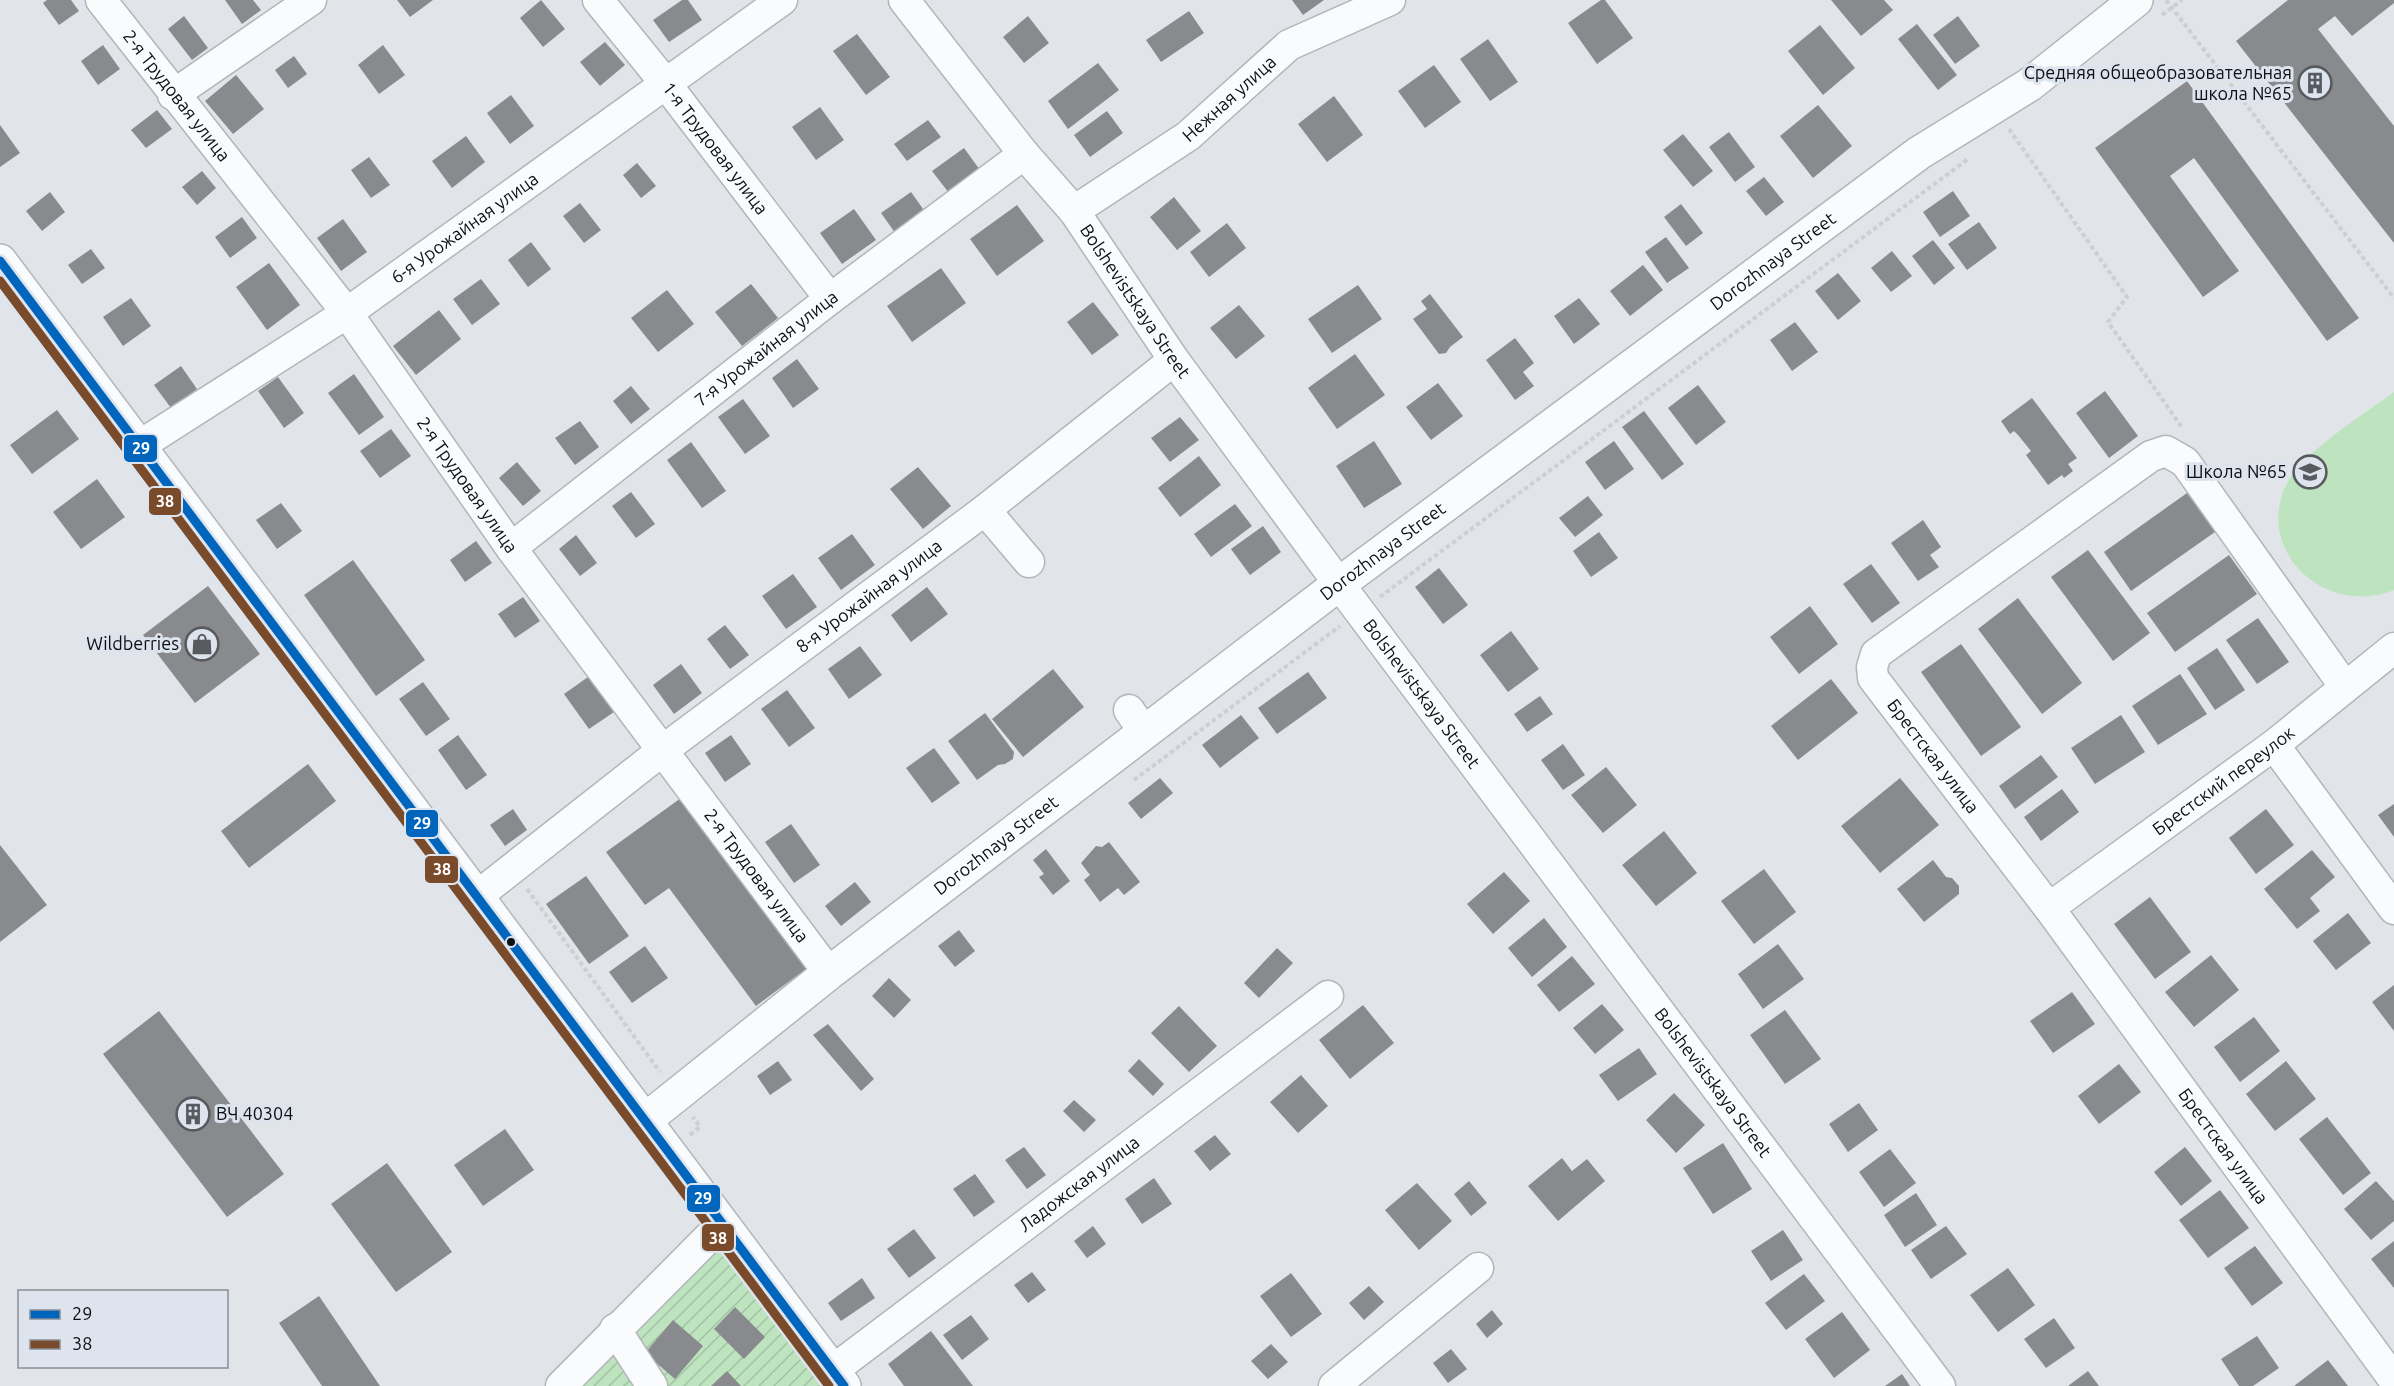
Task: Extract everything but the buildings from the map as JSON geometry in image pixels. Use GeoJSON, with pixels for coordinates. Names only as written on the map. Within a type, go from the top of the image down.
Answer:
{"type":"FeatureCollection","features":[{"type":"Feature","properties":{"kind":"street","name":"2-я Трудовая улица"},"geometry":{"type":"LineString","coordinates":[[101,0],[173,95],[346,313],[511,548],[829,973]]}},
{"type":"Feature","properties":{"kind":"street"},"geometry":{"type":"LineString","coordinates":[[173,95],[311,0]]}},
{"type":"Feature","properties":{"kind":"street","name":"1-я Трудовая улица"},"geometry":{"type":"LineString","coordinates":[[598,0],[666,84],[830,299]]}},
{"type":"Feature","properties":{"kind":"street","name":"6-я Урожайная улица"},"geometry":{"type":"LineString","coordinates":[[139,446],[346,313],[782,0]]}},
{"type":"Feature","properties":{"kind":"street","name":"Bolshevistskaya Street"},"geometry":{"type":"LineString","coordinates":[[904,0],[1024,154],[1074,211],[1174,360],[1339,584],[1940,1386]]}},
{"type":"Feature","properties":{"kind":"street","name":"Нежная улица"},"geometry":{"type":"LineString","coordinates":[[1074,211],[1188,136],[1289,45],[1390,0]]}},
{"type":"Feature","properties":{"kind":"street","name":"Dorozhnaya Street"},"geometry":{"type":"LineString","coordinates":[[644,1121],[829,973],[1136,721],[1339,584],[1919,153],[2005,123],[2029,85],[2144,11]]}},
{"type":"Feature","properties":{"kind":"street","name":"7-я Урожайная улица"},"geometry":{"type":"LineString","coordinates":[[511,548],[830,299],[1024,154]]}},
{"type":"Feature","properties":{"kind":"street"},"geometry":{"type":"LineString","coordinates":[[0,261],[838,1379]]}},
{"type":"Feature","properties":{"kind":"street","name":"8-я Урожайная улица"},"geometry":{"type":"LineString","coordinates":[[476,897],[663,750],[985,510],[1174,360]]}},
{"type":"Feature","properties":{"kind":"street","name":"Брестская улица"},"geometry":{"type":"LineString","coordinates":[[2345,687],[2185,462],[2166,451],[2151,456],[1876,654],[1872,667],[1873,678],[2049,908],[2394,1380]]}},
{"type":"Feature","properties":{"kind":"street"},"geometry":{"type":"LineString","coordinates":[[985,510],[1029,562]]}},
{"type":"Feature","properties":{"kind":"street","name":"Брестский переулок"},"geometry":{"type":"LineString","coordinates":[[2049,908],[2274,745],[2394,648]]}},
{"type":"Feature","properties":{"kind":"street"},"geometry":{"type":"LineString","coordinates":[[2274,745],[2394,909]]}},
{"type":"Feature","properties":{"kind":"street","name":"Ладожская улица"},"geometry":{"type":"LineString","coordinates":[[838,1379],[1328,996]]}},
{"type":"Feature","properties":{"kind":"street"},"geometry":{"type":"LineString","coordinates":[[561,1386],[615,1329],[722,1224]]}},
{"type":"Feature","properties":{"kind":"street"},"geometry":{"type":"LineString","coordinates":[[1334,1386],[1478,1268]]}},
{"type":"Feature","properties":{"kind":"street"},"geometry":{"type":"LineString","coordinates":[[615,1329],[652,1386]]}},
{"type":"Feature","properties":{"kind":"path"},"geometry":{"type":"LineString","coordinates":[[2166,0],[2394,298]]}},
{"type":"Feature","properties":{"kind":"path"},"geometry":{"type":"LineString","coordinates":[[2144,11],[2171,8],[2182,0]]}},
{"type":"Feature","properties":{"kind":"path"},"geometry":{"type":"LineString","coordinates":[[2005,123],[2127,297],[2108,322],[2189,437]]}},
{"type":"Feature","properties":{"kind":"path"},"geometry":{"type":"LineString","coordinates":[[1127,784],[1971,157]]}},
{"type":"Feature","properties":{"kind":"path"},"geometry":{"type":"LineString","coordinates":[[513,868],[700,1127]]}},
{"type":"Feature","properties":{"kind":"green space"},"geometry":{"type":"Polygon","coordinates":[[[2394,392],[2394,590],[2368,596],[2343,595],[2321,586],[2302,572],[2288,554],[2280,532],[2279,508],[2287,483],[2295,471],[2335,434],[2394,392]]]}},
{"type":"Feature","properties":{"kind":"green space"},"geometry":{"type":"Polygon","coordinates":[[[722,1224],[844,1386],[561,1386],[722,1224]]]}},
{"type":"Feature","properties":{"kind":"transit line","name":"29"},"geometry":{"type":"LineString","coordinates":[[0,261],[844,1386]]}},
{"type":"Feature","properties":{"kind":"transit line","name":"38"},"geometry":{"type":"LineString","coordinates":[[0,281],[829,1386]]}},
{"type":"Feature","properties":{"kind":"place","name":"Средняя общеобразовательная школа №65"},"geometry":{"type":"Point","coordinates":[2315,83]}},
{"type":"Feature","properties":{"kind":"place","name":"Школа №65"},"geometry":{"type":"Point","coordinates":[2310,472]}},
{"type":"Feature","properties":{"kind":"place","name":"Wildberries"},"geometry":{"type":"Point","coordinates":[202,644]}},
{"type":"Feature","properties":{"kind":"place","name":"ВЧ 40304"},"geometry":{"type":"Point","coordinates":[193,1114]}}]}
